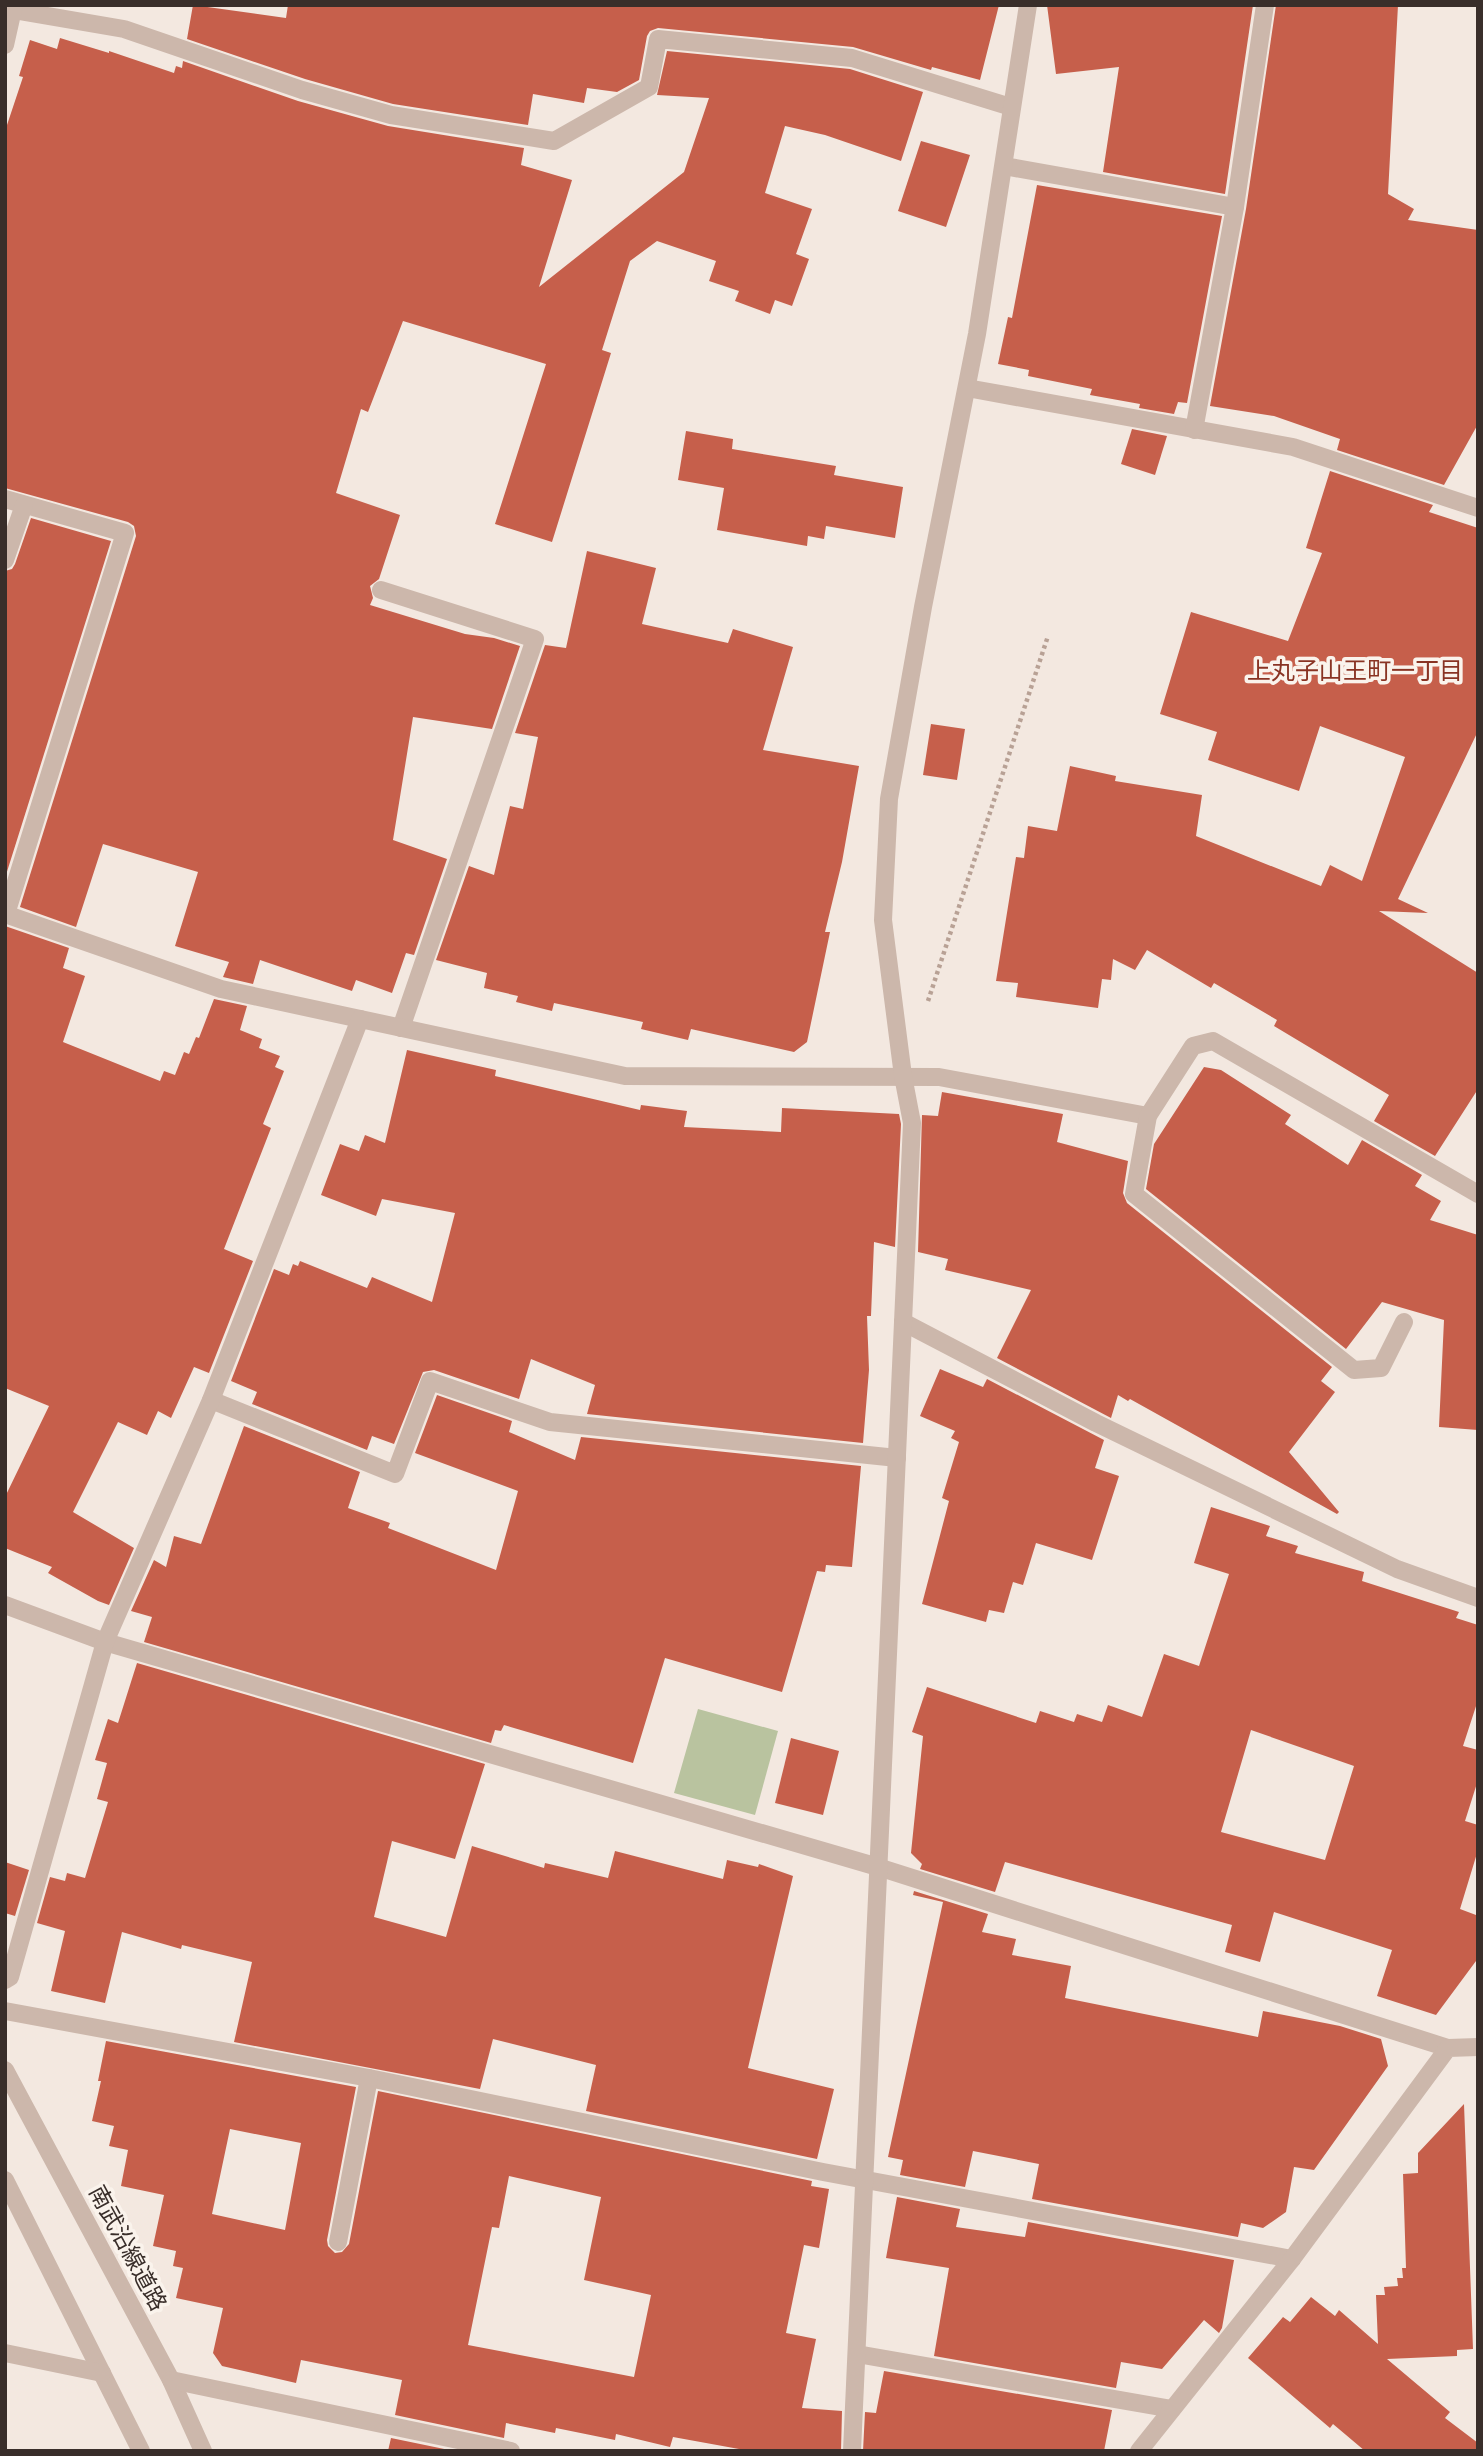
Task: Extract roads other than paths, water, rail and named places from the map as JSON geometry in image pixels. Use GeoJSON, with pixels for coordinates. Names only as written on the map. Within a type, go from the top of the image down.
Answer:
{"type":"FeatureCollection","features":[{"type":"Feature","properties":{"kind":"street"},"geometry":{"type":"LineString","coordinates":[[852,2451],[912,1123],[903,1076],[883,920],[888,799],[967,388],[1028,5]]}},
{"type":"Feature","properties":{"kind":"street"},"geometry":{"type":"LineString","coordinates":[[1194,430],[1235,207],[1265,5]]}},
{"type":"Feature","properties":{"kind":"street"},"geometry":{"type":"LineString","coordinates":[[7,35],[14,8],[124,29],[302,90],[391,115],[554,141],[649,87],[659,39],[852,58],[1011,107]]}},
{"type":"Feature","properties":{"kind":"street"},"geometry":{"type":"LineString","coordinates":[[1004,166],[1235,207]]}},
{"type":"Feature","properties":{"kind":"street"},"geometry":{"type":"LineString","coordinates":[[967,388],[1293,447],[1478,508]]}},
{"type":"Feature","properties":{"kind":"street"},"geometry":{"type":"LineString","coordinates":[[5,499],[125,533],[6,914],[221,989],[625,1076],[939,1077],[1148,1116]]}},
{"type":"Feature","properties":{"kind":"street"},"geometry":{"type":"LineString","coordinates":[[5,560],[24,505]]}},
{"type":"Feature","properties":{"kind":"street"},"geometry":{"type":"LineString","coordinates":[[381,590],[535,639],[401,1028]]}},
{"type":"Feature","properties":{"kind":"street"},"geometry":{"type":"LineString","coordinates":[[5,1980],[10,1977],[105,1642],[211,1400],[360,1019]]}},
{"type":"Feature","properties":{"kind":"street"},"geometry":{"type":"LineString","coordinates":[[1404,1322],[1381,1368],[1354,1370],[1134,1194],[1148,1116],[1194,1046],[1213,1041],[1478,1194]]}},
{"type":"Feature","properties":{"kind":"street"},"geometry":{"type":"LineString","coordinates":[[903,1322],[1096,1423],[1397,1569],[1478,1598]]}},
{"type":"Feature","properties":{"kind":"street"},"geometry":{"type":"LineString","coordinates":[[211,1400],[395,1475],[430,1381],[550,1422],[897,1458]]}},
{"type":"Feature","properties":{"kind":"street"},"geometry":{"type":"LineString","coordinates":[[5,1605],[105,1642],[878,1867],[1448,2048],[1478,2047]]}},
{"type":"Feature","properties":{"kind":"street"},"geometry":{"type":"LineString","coordinates":[[5,2011],[369,2078],[865,2180],[1292,2259]]}},
{"type":"Feature","properties":{"kind":"street"},"geometry":{"type":"LineString","coordinates":[[1139,2451],[1292,2259],[1448,2048]]}},
{"type":"Feature","properties":{"kind":"street","name":"南武沿線道路"},"geometry":{"type":"LineString","coordinates":[[5,2070],[171,2380],[203,2451]]}},
{"type":"Feature","properties":{"kind":"street"},"geometry":{"type":"LineString","coordinates":[[338,2242],[369,2078]]}},
{"type":"Feature","properties":{"kind":"street"},"geometry":{"type":"LineString","coordinates":[[5,2180],[141,2451]]}},
{"type":"Feature","properties":{"kind":"street"},"geometry":{"type":"LineString","coordinates":[[5,2353],[102,2373]]}},
{"type":"Feature","properties":{"kind":"street"},"geometry":{"type":"LineString","coordinates":[[857,2354],[1172,2409]]}},
{"type":"Feature","properties":{"kind":"street"},"geometry":{"type":"LineString","coordinates":[[171,2380],[511,2451]]}},
{"type":"Feature","properties":{"kind":"district","name":"上丸子山王町一丁目"},"geometry":{"type":"Point","coordinates":[1355,671]}}]}
